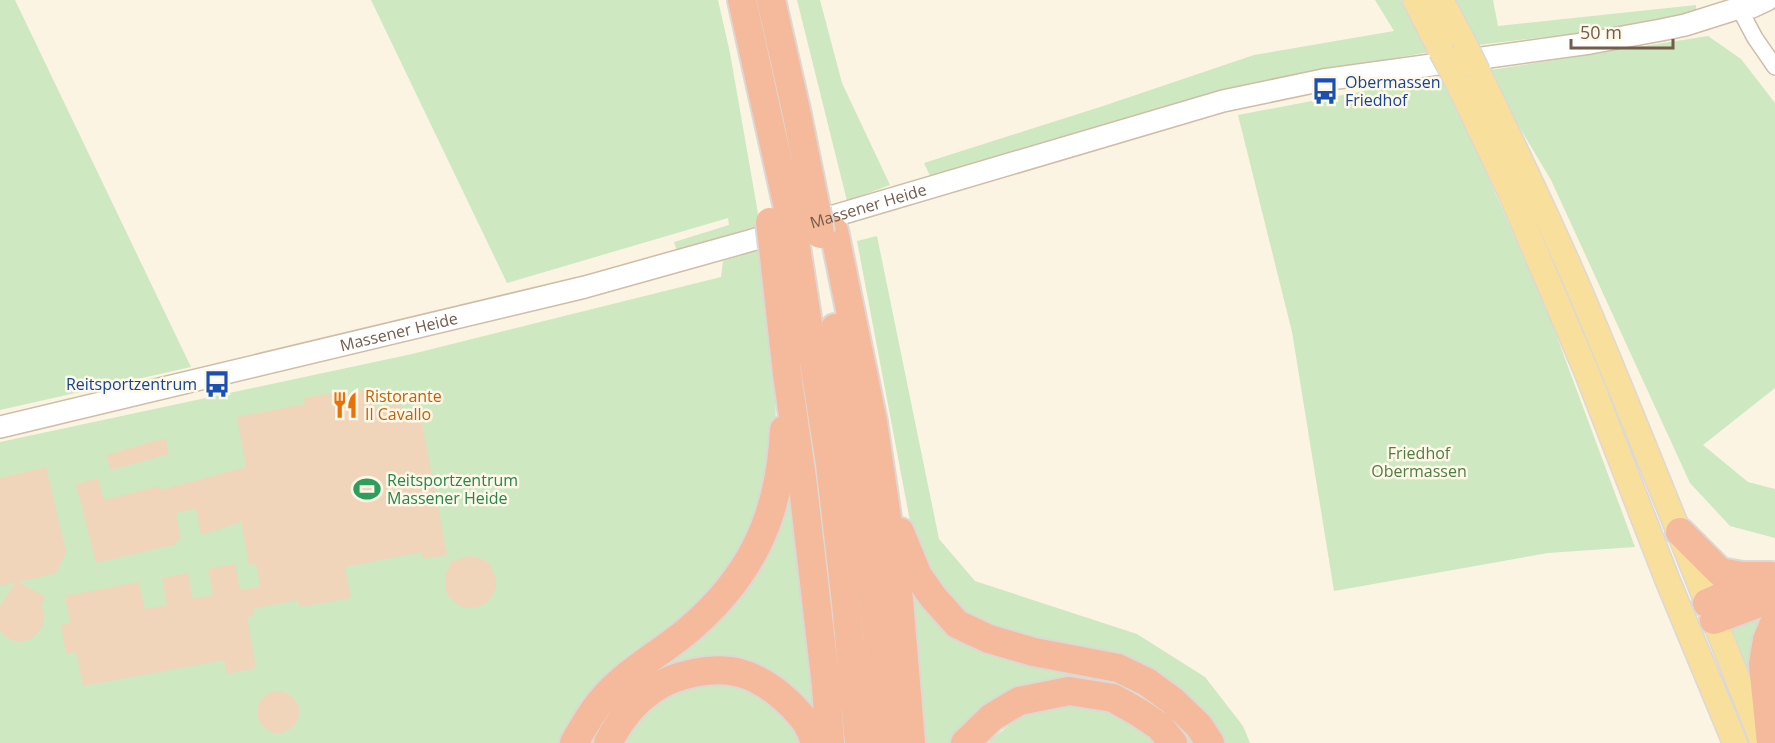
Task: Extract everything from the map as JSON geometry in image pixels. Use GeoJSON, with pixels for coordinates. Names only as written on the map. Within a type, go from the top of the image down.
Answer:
{"type":"FeatureCollection","features":[{"type":"Feature","properties":{"kind":"highway"},"geometry":{"type":"LineString","coordinates":[[742,0],[803,226],[856,460],[887,743]]}},
{"type":"Feature","properties":{"kind":"highway"},"geometry":{"type":"LineString","coordinates":[[771,0],[796,110],[803,226],[860,743]]}},
{"type":"Feature","properties":{"kind":"highway"},"geometry":{"type":"LineString","coordinates":[[574,743],[601,701],[629,674],[685,633],[714,607],[745,569],[764,533],[776,492],[783,448],[787,374],[803,226]]}},
{"type":"Feature","properties":{"kind":"highway"},"geometry":{"type":"LineString","coordinates":[[803,226],[873,422],[901,538],[918,576],[933,597],[957,624],[989,639],[1034,652],[1118,668],[1148,682],[1193,720],[1210,743]]}},
{"type":"Feature","properties":{"kind":"highway"},"geometry":{"type":"LineString","coordinates":[[787,374],[802,478],[826,686],[830,743]]}},
{"type":"Feature","properties":{"kind":"highway"},"geometry":{"type":"LineString","coordinates":[[873,422],[899,600],[910,743]]}},
{"type":"Feature","properties":{"kind":"highway"},"geometry":{"type":"LineString","coordinates":[[1680,532],[1720,572],[1774,582]]}},
{"type":"Feature","properties":{"kind":"highway"},"geometry":{"type":"LineString","coordinates":[[1711,611],[1774,582]]}},
{"type":"Feature","properties":{"kind":"highway"},"geometry":{"type":"LineString","coordinates":[[1771,743],[1762,664],[1767,639],[1775,621]]}},
{"type":"Feature","properties":{"kind":"highway"},"geometry":{"type":"LineString","coordinates":[[608,743],[626,713],[652,690],[682,674],[710,670],[740,673],[765,684],[786,700],[807,724],[816,743]]}},
{"type":"Feature","properties":{"kind":"highway"},"geometry":{"type":"LineString","coordinates":[[965,743],[992,717],[1019,701],[1069,692],[1113,699],[1159,726],[1173,743]]}},
{"type":"Feature","properties":{"kind":"main road"},"geometry":{"type":"LineString","coordinates":[[1415,0],[1510,192],[1544,270],[1735,743]]}},
{"type":"Feature","properties":{"kind":"main road"},"geometry":{"type":"LineString","coordinates":[[1441,0],[1532,184],[1582,297],[1680,532],[1763,743]]}},
{"type":"Feature","properties":{"kind":"main road"},"geometry":{"type":"LineString","coordinates":[[1684,620],[1711,611]]}},
{"type":"Feature","properties":{"kind":"street","name":"Massener Heide"},"geometry":{"type":"LineString","coordinates":[[0,427],[585,287],[1223,101],[1329,79],[1590,43],[1661,30],[1685,25],[1733,4],[1752,7],[1767,0]]}},
{"type":"Feature","properties":{"kind":"street"},"geometry":{"type":"LineString","coordinates":[[1733,4],[1775,67]]}},
{"type":"Feature","properties":{"kind":"green space"},"geometry":{"type":"Polygon","coordinates":[[[0,0],[15,0],[191,367],[0,410],[0,0]]]}},
{"type":"Feature","properties":{"kind":"green space"},"geometry":{"type":"Polygon","coordinates":[[[371,0],[718,0],[730,53],[760,225],[677,251],[674,242],[729,225],[728,218],[507,283],[371,0]]]}},
{"type":"Feature","properties":{"kind":"green space"},"geometry":{"type":"Polygon","coordinates":[[[797,0],[820,0],[842,83],[890,185],[847,201],[797,0]]]}},
{"type":"Feature","properties":{"kind":"green space"},"geometry":{"type":"Polygon","coordinates":[[[1375,0],[1401,0],[1430,52],[1306,73],[931,178],[924,163],[1254,55],[1394,31],[1375,0]]]}},
{"type":"Feature","properties":{"kind":"green space"},"geometry":{"type":"Polygon","coordinates":[[[1454,0],[1493,0],[1498,26],[1696,5],[1696,12],[1614,29],[1478,45],[1454,0]]]}},
{"type":"Feature","properties":{"kind":"green space"},"geometry":{"type":"Polygon","coordinates":[[[1708,36],[1741,59],[1775,103],[1775,388],[1703,445],[1748,482],[1775,489],[1775,538],[1730,526],[1690,483],[1551,180],[1515,120],[1490,70],[1708,36]]]}},
{"type":"Feature","properties":{"kind":"green space","name":"Friedhof Obermassen"},"geometry":{"type":"Polygon","coordinates":[[[1442,76],[1547,310],[1635,547],[1548,553],[1334,591],[1292,332],[1238,115],[1442,76]]]}},
{"type":"Feature","properties":{"kind":"green space"},"geometry":{"type":"Polygon","coordinates":[[[877,236],[939,539],[975,581],[1137,634],[1205,677],[1243,726],[1250,743],[1222,743],[1196,706],[1003,633],[965,614],[934,583],[913,537],[857,241],[877,236]]]}},
{"type":"Feature","properties":{"kind":"green space","name":"Reitsportzentrum Massener Heide"},"geometry":{"type":"Polygon","coordinates":[[[763,249],[774,343],[776,427],[757,523],[726,577],[561,743],[0,743],[0,442],[412,354],[721,277],[723,261],[763,249]]]}},
{"type":"Feature","properties":{"kind":"green space"},"geometry":{"type":"Polygon","coordinates":[[[787,472],[819,726],[708,666],[604,743],[579,743],[688,636],[787,472]]]}},
{"type":"Feature","properties":{"kind":"green space"},"geometry":{"type":"Polygon","coordinates":[[[906,567],[940,618],[1122,678],[1161,700],[1202,743],[1185,743],[1071,683],[957,743],[924,743],[906,567]]]}},
{"type":"Feature","properties":{"kind":"green space"},"geometry":{"type":"Polygon","coordinates":[[[1775,604],[1764,712],[1726,625],[1775,604]]]}},
{"type":"Feature","properties":{"kind":"green space"},"geometry":{"type":"Polygon","coordinates":[[[711,682],[739,685],[767,695],[808,743],[621,743],[656,699],[684,686],[711,682]]]}},
{"type":"Feature","properties":{"kind":"green space"},"geometry":{"type":"Polygon","coordinates":[[[1080,704],[1124,714],[1159,743],[986,743],[1028,711],[1080,704]]]}},
{"type":"Feature","properties":{"kind":"building"},"geometry":{"type":"Polygon","coordinates":[[[372,388],[376,408],[399,404],[403,410],[419,407],[447,555],[423,559],[422,552],[345,567],[351,598],[299,607],[298,600],[252,609],[254,616],[247,617],[256,668],[227,674],[224,660],[83,686],[76,652],[66,654],[61,625],[70,623],[65,596],[139,582],[145,609],[167,605],[162,578],[188,573],[193,599],[213,595],[208,569],[235,564],[240,590],[260,586],[256,564],[249,565],[241,522],[201,535],[196,509],[176,513],[181,540],[176,541],[177,544],[96,563],[76,484],[98,478],[104,500],[160,486],[161,490],[246,467],[237,417],[305,404],[304,398],[372,388]]]}},
{"type":"Feature","properties":{"kind":"building"},"geometry":{"type":"Polygon","coordinates":[[[165,438],[169,454],[111,470],[106,455],[165,438]]]}},
{"type":"Feature","properties":{"kind":"building"},"geometry":{"type":"Polygon","coordinates":[[[46,467],[66,552],[56,573],[19,582],[45,597],[41,606],[44,621],[41,629],[33,638],[14,641],[0,630],[0,606],[15,582],[0,586],[0,478],[46,467]]]}},
{"type":"Feature","properties":{"kind":"building"},"geometry":{"type":"Polygon","coordinates":[[[473,556],[490,564],[496,579],[496,588],[486,603],[469,608],[460,606],[447,594],[445,576],[451,562],[473,556]]]}},
{"type":"Feature","properties":{"kind":"building"},"geometry":{"type":"Polygon","coordinates":[[[278,691],[286,692],[293,697],[298,704],[298,720],[293,727],[286,732],[278,733],[270,732],[263,727],[258,720],[257,712],[258,704],[263,697],[270,692],[278,691]]]}},
{"type":"Feature","properties":{"kind":"place","name":"Obermassen Friedhof"},"geometry":{"type":"Point","coordinates":[1325,91]}},
{"type":"Feature","properties":{"kind":"place","name":"Reitsportzentrum"},"geometry":{"type":"Point","coordinates":[217,384]}},
{"type":"Feature","properties":{"kind":"place","name":"Ristorante Il Cavallo"},"geometry":{"type":"Point","coordinates":[345,405]}},
{"type":"Feature","properties":{"kind":"place","name":"Reitsportzentrum Massener Heide"},"geometry":{"type":"Point","coordinates":[367,489]}}]}
